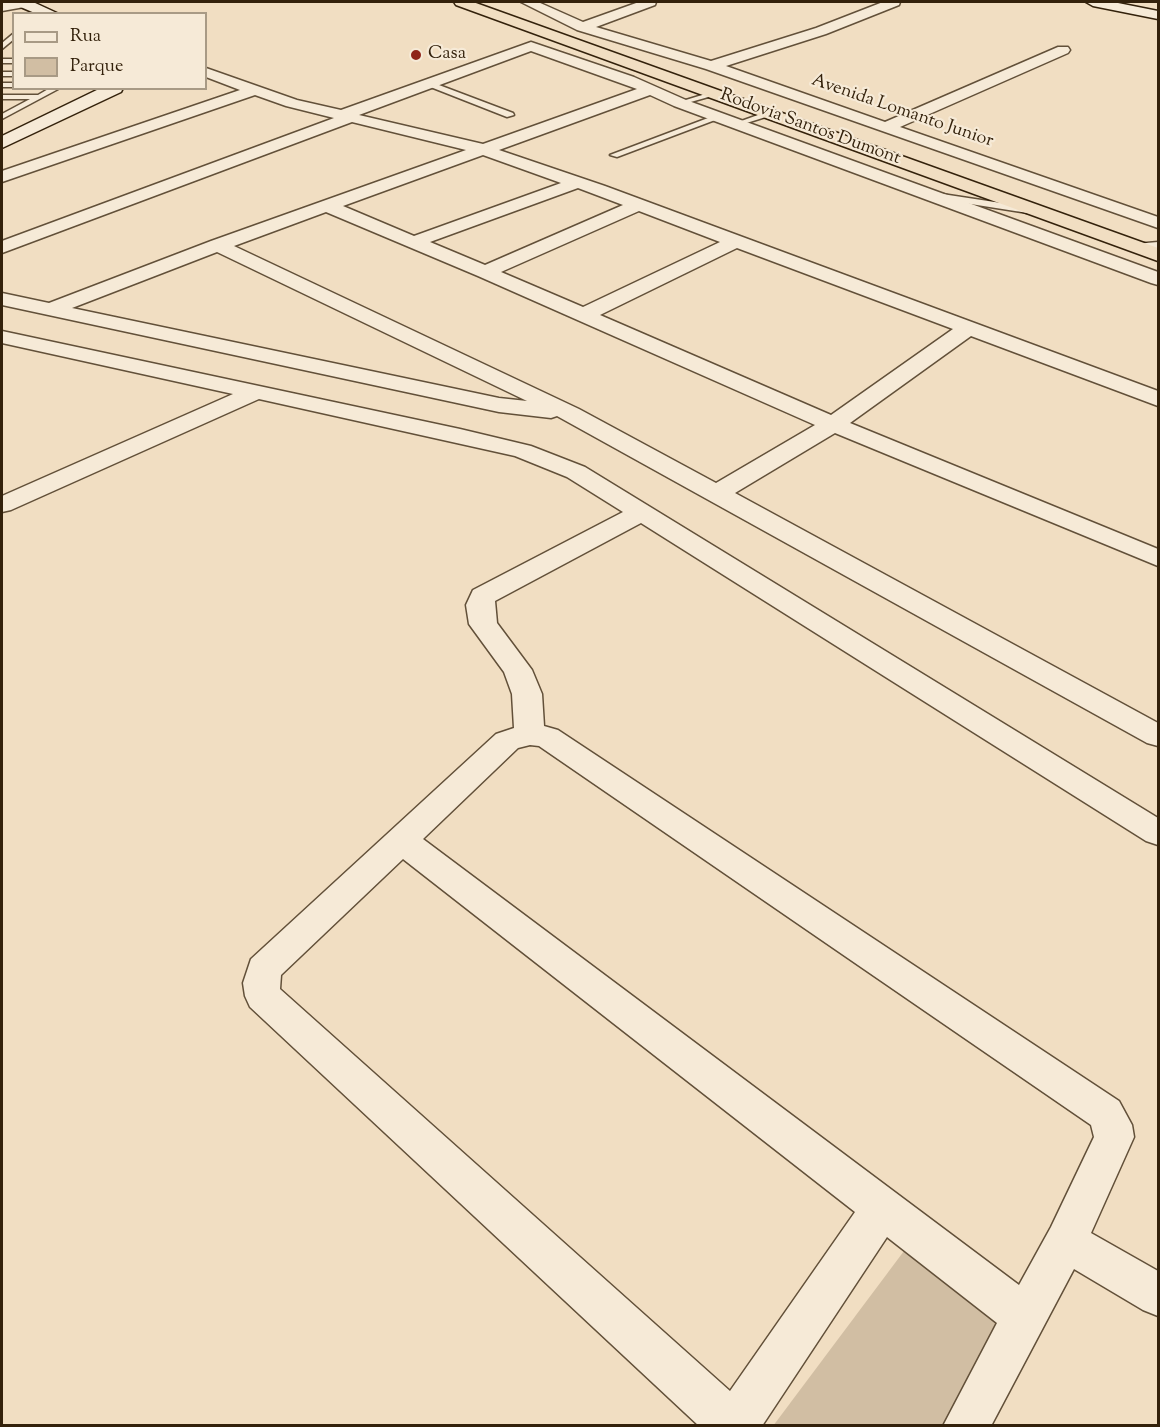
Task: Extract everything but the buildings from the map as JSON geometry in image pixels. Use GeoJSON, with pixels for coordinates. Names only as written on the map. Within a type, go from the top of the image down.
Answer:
{"type":"FeatureCollection","features":[{"type":"Feature","properties":{"kind":"highway","name":"Rodovia Santos Dumont"},"geometry":{"type":"LineString","coordinates":[[461,2],[636,74],[715,94],[1158,255]]}},
{"type":"Feature","properties":{"kind":"street","name":"Avenida Lomanto Junior"},"geometry":{"type":"LineString","coordinates":[[528,2],[582,27],[711,66],[1158,223]]}},
{"type":"Feature","properties":{"kind":"street"},"geometry":{"type":"LineString","coordinates":[[582,27],[650,2]]}},
{"type":"Feature","properties":{"kind":"street"},"geometry":{"type":"LineString","coordinates":[[711,66],[821,31],[890,2]]}},
{"type":"Feature","properties":{"kind":"street"},"geometry":{"type":"LineString","coordinates":[[1093,2],[1158,15]]}},
{"type":"Feature","properties":{"kind":"street"},"geometry":{"type":"LineString","coordinates":[[1119,2],[1158,9]]}},
{"type":"Feature","properties":{"kind":"street"},"geometry":{"type":"LineString","coordinates":[[2,236],[432,84],[531,46],[636,74],[650,90],[680,103],[1158,279]]}},
{"type":"Feature","properties":{"kind":"street"},"geometry":{"type":"LineString","coordinates":[[886,127],[1063,50]]}},
{"type":"Feature","properties":{"kind":"street"},"geometry":{"type":"LineString","coordinates":[[207,72],[254,90],[343,115],[481,149],[638,205],[1158,399]]}},
{"type":"Feature","properties":{"kind":"street"},"geometry":{"type":"LineString","coordinates":[[2,132],[89,90]]}},
{"type":"Feature","properties":{"kind":"street"},"geometry":{"type":"LineString","coordinates":[[2,143],[111,90]]}},
{"type":"Feature","properties":{"kind":"street"},"geometry":{"type":"LineString","coordinates":[[2,177],[254,90]]}},
{"type":"Feature","properties":{"kind":"street"},"geometry":{"type":"LineString","coordinates":[[51,309],[218,245],[650,90]]}},
{"type":"Feature","properties":{"kind":"street"},"geometry":{"type":"LineString","coordinates":[[2,247],[343,115]]}},
{"type":"Feature","properties":{"kind":"street"},"geometry":{"type":"LineString","coordinates":[[414,242],[576,183]]}},
{"type":"Feature","properties":{"kind":"street"},"geometry":{"type":"LineString","coordinates":[[485,272],[638,205]]}},
{"type":"Feature","properties":{"kind":"street"},"geometry":{"type":"LineString","coordinates":[[326,206],[485,272],[833,424],[1158,558]]}},
{"type":"Feature","properties":{"kind":"street"},"geometry":{"type":"LineString","coordinates":[[583,315],[735,242]]}},
{"type":"Feature","properties":{"kind":"street"},"geometry":{"type":"LineString","coordinates":[[218,245],[571,414],[1158,736]]}},
{"type":"Feature","properties":{"kind":"street"},"geometry":{"type":"LineString","coordinates":[[2,299],[499,405],[571,414]]}},
{"type":"Feature","properties":{"kind":"street"},"geometry":{"type":"LineString","coordinates":[[718,493],[833,424],[967,329]]}},
{"type":"Feature","properties":{"kind":"street"},"geometry":{"type":"LineString","coordinates":[[2,337],[523,451],[576,472],[1158,833]]}},
{"type":"Feature","properties":{"kind":"street"},"geometry":{"type":"LineString","coordinates":[[2,505],[256,392]]}},
{"type":"Feature","properties":{"kind":"street"},"geometry":{"type":"LineString","coordinates":[[530,734],[527,694],[518,670],[483,624],[480,605],[483,596],[641,513]]}},
{"type":"Feature","properties":{"kind":"street"},"geometry":{"type":"LineString","coordinates":[[882,1208],[734,1425],[263,996],[261,983],[264,969],[507,741],[530,734],[547,737],[1105,1113],[1113,1125],[1114,1137],[1066,1241],[966,1425]]}},
{"type":"Feature","properties":{"kind":"street"},"geometry":{"type":"LineString","coordinates":[[400,839],[1026,1318]]}},
{"type":"Feature","properties":{"kind":"street"},"geometry":{"type":"LineString","coordinates":[[1066,1241],[1158,1295]]}},
{"type":"Feature","properties":{"kind":"lane"},"geometry":{"type":"LineString","coordinates":[[2,49],[12,38]]}},
{"type":"Feature","properties":{"kind":"lane"},"geometry":{"type":"LineString","coordinates":[[432,84],[510,115]]}},
{"type":"Feature","properties":{"kind":"lane"},"geometry":{"type":"LineString","coordinates":[[2,117],[53,90]]}},
{"type":"Feature","properties":{"kind":"lane"},"geometry":{"type":"LineString","coordinates":[[680,103],[715,94]]}},
{"type":"Feature","properties":{"kind":"lane"},"geometry":{"type":"LineString","coordinates":[[2,98],[40,97]]}},
{"type":"Feature","properties":{"kind":"lane"},"geometry":{"type":"LineString","coordinates":[[2,110],[15,110]]}},
{"type":"Feature","properties":{"kind":"lane"},"geometry":{"type":"LineString","coordinates":[[737,124],[769,113]]}},
{"type":"Feature","properties":{"kind":"lane"},"geometry":{"type":"LineString","coordinates":[[614,155],[719,117]]}},
{"type":"Feature","properties":{"kind":"lane"},"geometry":{"type":"LineString","coordinates":[[939,197],[1045,213]]}},
{"type":"Feature","properties":{"kind":"lane"},"geometry":{"type":"LineString","coordinates":[[1135,247],[1158,245]]}},
{"type":"Feature","properties":{"kind":"green space"},"geometry":{"type":"Polygon","coordinates":[[[904,1251],[1010,1315],[949,1425],[773,1426],[904,1251]]]}},
{"type":"Feature","properties":{"kind":"place","name":"Casa"},"geometry":{"type":"Point","coordinates":[416,55]}}]}
